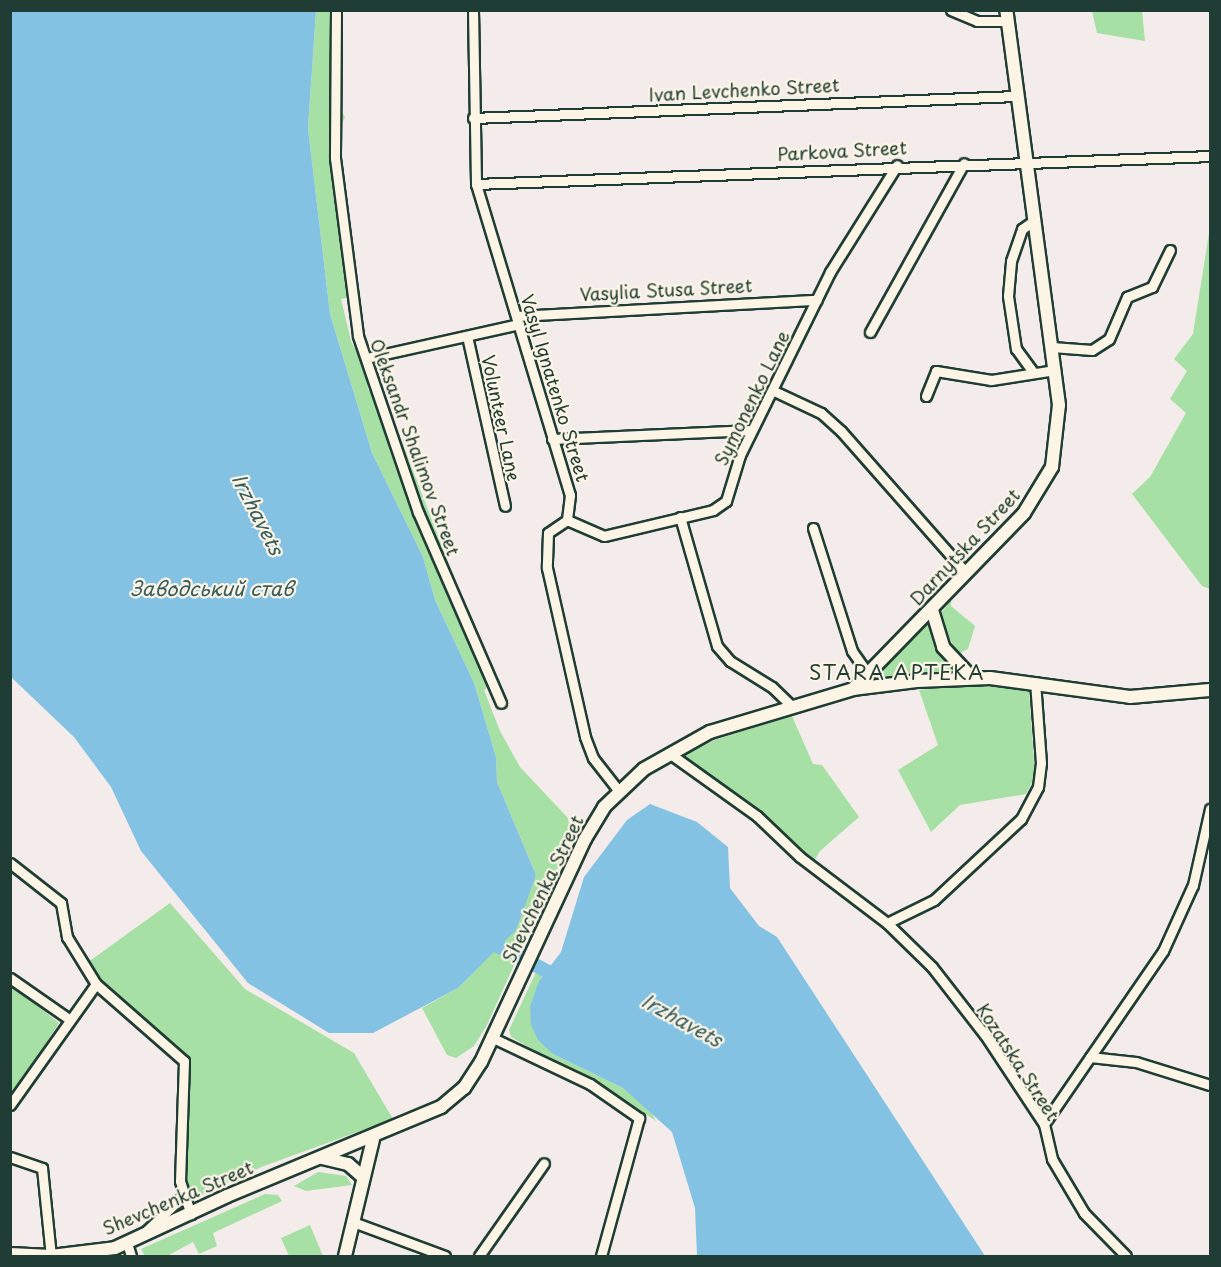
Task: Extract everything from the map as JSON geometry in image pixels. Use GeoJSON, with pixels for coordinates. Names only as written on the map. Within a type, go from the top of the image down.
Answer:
{"type":"FeatureCollection","features":[{"type":"Feature","properties":{"kind":"street","name":"Oleksandr Shalimov Street"},"geometry":{"type":"LineString","coordinates":[[336,10],[332,108],[337,183],[352,311],[367,358],[370,381],[418,512],[501,704]]}},
{"type":"Feature","properties":{"kind":"street","name":"Vasyl Ignatenko Street"},"geometry":{"type":"LineString","coordinates":[[473,10],[473,118],[476,184],[570,495],[567,520]]}},
{"type":"Feature","properties":{"kind":"street"},"geometry":{"type":"LineString","coordinates":[[951,10],[977,21],[1007,16]]}},
{"type":"Feature","properties":{"kind":"street","name":"Darnytska Street"},"geometry":{"type":"LineString","coordinates":[[853,689],[932,610],[1043,488],[1055,447],[1059,405],[1007,16]]}},
{"type":"Feature","properties":{"kind":"street","name":"Ivan Levchenko Street"},"geometry":{"type":"LineString","coordinates":[[473,118],[1016,96]]}},
{"type":"Feature","properties":{"kind":"street","name":"Parkova Street"},"geometry":{"type":"LineString","coordinates":[[476,184],[644,180],[897,165],[1210,156]]}},
{"type":"Feature","properties":{"kind":"street"},"geometry":{"type":"LineString","coordinates":[[870,332],[964,163]]}},
{"type":"Feature","properties":{"kind":"street","name":"Symonenko Lane"},"geometry":{"type":"LineString","coordinates":[[567,520],[604,536],[721,507],[726,501],[752,430],[774,391],[817,300],[897,165]]}},
{"type":"Feature","properties":{"kind":"street"},"geometry":{"type":"LineString","coordinates":[[1033,221],[1022,228],[1011,261],[1008,296],[1016,349],[1033,372]]}},
{"type":"Feature","properties":{"kind":"street"},"geometry":{"type":"LineString","coordinates":[[1052,347],[1092,350],[1109,339],[1126,297],[1152,287],[1170,250]]}},
{"type":"Feature","properties":{"kind":"street","name":"Vasylia Stusa Street"},"geometry":{"type":"LineString","coordinates":[[518,320],[817,300]]}},
{"type":"Feature","properties":{"kind":"street","name":"Volunteer Lane"},"geometry":{"type":"LineString","coordinates":[[367,358],[466,336],[518,320]]}},
{"type":"Feature","properties":{"kind":"street","name":"Volunteer Lane"},"geometry":{"type":"LineString","coordinates":[[466,336],[505,506]]}},
{"type":"Feature","properties":{"kind":"street"},"geometry":{"type":"LineString","coordinates":[[926,396],[936,371],[992,380],[1055,370]]}},
{"type":"Feature","properties":{"kind":"street"},"geometry":{"type":"LineString","coordinates":[[774,391],[821,413],[841,431],[966,573]]}},
{"type":"Feature","properties":{"kind":"street"},"geometry":{"type":"LineString","coordinates":[[552,439],[752,430]]}},
{"type":"Feature","properties":{"kind":"street"},"geometry":{"type":"LineString","coordinates":[[680,517],[717,646],[730,661],[772,687],[792,706]]}},
{"type":"Feature","properties":{"kind":"street"},"geometry":{"type":"LineString","coordinates":[[567,520],[548,532],[547,568],[585,737],[593,758],[618,790]]}},
{"type":"Feature","properties":{"kind":"street"},"geometry":{"type":"LineString","coordinates":[[813,528],[852,651],[868,674]]}},
{"type":"Feature","properties":{"kind":"street"},"geometry":{"type":"LineString","coordinates":[[932,610],[943,647],[972,678]]}},
{"type":"Feature","properties":{"kind":"street","name":"Shevchenka Street"},"geometry":{"type":"LineString","coordinates":[[10,1254],[84,1255],[127,1243],[322,1158],[373,1139],[441,1107],[464,1088],[493,1038],[585,839],[618,790],[669,753],[710,732],[853,689],[972,678],[1035,682],[1130,698],[1210,690]]}},
{"type":"Feature","properties":{"kind":"street"},"geometry":{"type":"LineString","coordinates":[[887,923],[934,900],[1021,819],[1039,775],[1035,682]]}},
{"type":"Feature","properties":{"kind":"street","name":"Kozatska Street"},"geometry":{"type":"LineString","coordinates":[[669,753],[747,808],[800,857],[887,923],[932,967],[978,1026],[1044,1125],[1052,1159],[1084,1213],[1126,1257]]}},
{"type":"Feature","properties":{"kind":"street"},"geometry":{"type":"LineString","coordinates":[[1044,1125],[1163,951],[1193,885],[1210,809]]}},
{"type":"Feature","properties":{"kind":"street"},"geometry":{"type":"LineString","coordinates":[[10,863],[61,903],[67,937],[96,984],[184,1061],[184,1195],[191,1214]]}},
{"type":"Feature","properties":{"kind":"street"},"geometry":{"type":"LineString","coordinates":[[10,978],[69,1019]]}},
{"type":"Feature","properties":{"kind":"street"},"geometry":{"type":"LineString","coordinates":[[10,1105],[96,984]]}},
{"type":"Feature","properties":{"kind":"street"},"geometry":{"type":"LineString","coordinates":[[493,1038],[590,1084],[639,1118],[601,1257]]}},
{"type":"Feature","properties":{"kind":"street"},"geometry":{"type":"LineString","coordinates":[[1090,1057],[1136,1062],[1210,1085]]}},
{"type":"Feature","properties":{"kind":"street"},"geometry":{"type":"LineString","coordinates":[[345,1257],[373,1139]]}},
{"type":"Feature","properties":{"kind":"street"},"geometry":{"type":"LineString","coordinates":[[10,1157],[42,1168],[51,1256]]}},
{"type":"Feature","properties":{"kind":"street"},"geometry":{"type":"LineString","coordinates":[[322,1158],[348,1164],[363,1177]]}},
{"type":"Feature","properties":{"kind":"street"},"geometry":{"type":"LineString","coordinates":[[479,1257],[544,1163]]}},
{"type":"Feature","properties":{"kind":"street"},"geometry":{"type":"LineString","coordinates":[[140,1238],[184,1195]]}},
{"type":"Feature","properties":{"kind":"street"},"geometry":{"type":"LineString","coordinates":[[353,1222],[445,1257]]}},
{"type":"Feature","properties":{"kind":"street"},"geometry":{"type":"LineString","coordinates":[[127,1243],[131,1257]]}},
{"type":"Feature","properties":{"kind":"green space"},"geometry":{"type":"Polygon","coordinates":[[[316,11],[333,11],[334,100],[345,117],[337,134],[352,297],[341,299],[351,341],[366,370],[368,390],[382,391],[390,409],[381,420],[383,428],[387,434],[399,434],[494,682],[484,690],[500,731],[520,767],[568,818],[570,832],[565,852],[487,1025],[474,1046],[456,1058],[447,1055],[422,1008],[458,988],[483,962],[536,875],[497,782],[496,757],[474,683],[435,600],[423,557],[372,453],[330,314],[308,128],[316,11]]]}},
{"type":"Feature","properties":{"kind":"green space"},"geometry":{"type":"Polygon","coordinates":[[[1092,11],[1142,11],[1145,41],[1097,33],[1092,11]]]}},
{"type":"Feature","properties":{"kind":"green space"},"geometry":{"type":"Polygon","coordinates":[[[1210,227],[1210,589],[1202,586],[1132,494],[1150,477],[1186,413],[1170,399],[1187,371],[1174,359],[1193,334],[1210,227]]]}},
{"type":"Feature","properties":{"kind":"green space"},"geometry":{"type":"Polygon","coordinates":[[[951,600],[951,606],[975,626],[968,649],[958,654],[938,617],[951,600]]]}},
{"type":"Feature","properties":{"kind":"green space"},"geometry":{"type":"Polygon","coordinates":[[[927,620],[941,653],[959,674],[863,683],[927,620]]]}},
{"type":"Feature","properties":{"kind":"green space"},"geometry":{"type":"Polygon","coordinates":[[[972,685],[1029,690],[1035,777],[1026,794],[960,805],[931,832],[898,770],[938,745],[919,690],[972,685]]]}},
{"type":"Feature","properties":{"kind":"green space"},"geometry":{"type":"Polygon","coordinates":[[[792,716],[813,764],[822,765],[859,817],[820,851],[813,863],[760,813],[681,757],[717,739],[792,716]]]}},
{"type":"Feature","properties":{"kind":"green space"},"geometry":{"type":"Polygon","coordinates":[[[170,903],[245,989],[354,1053],[393,1119],[264,1166],[186,1202],[184,1061],[113,1002],[79,956],[91,960],[170,903]]]}},
{"type":"Feature","properties":{"kind":"green space"},"geometry":{"type":"Polygon","coordinates":[[[537,970],[543,973],[530,1006],[553,1054],[623,1088],[648,1106],[656,1121],[594,1079],[578,1076],[511,1037],[509,1030],[537,970]]]}},
{"type":"Feature","properties":{"kind":"green space"},"geometry":{"type":"Polygon","coordinates":[[[11,985],[59,1023],[11,1097],[11,985]]]}},
{"type":"Feature","properties":{"kind":"green space"},"geometry":{"type":"Polygon","coordinates":[[[318,1172],[346,1176],[352,1185],[306,1191],[294,1186],[318,1172]]]}},
{"type":"Feature","properties":{"kind":"green space"},"geometry":{"type":"Polygon","coordinates":[[[265,1194],[278,1195],[282,1201],[213,1233],[217,1246],[199,1254],[193,1242],[167,1256],[145,1256],[141,1249],[265,1194]]]}},
{"type":"Feature","properties":{"kind":"green space"},"geometry":{"type":"Polygon","coordinates":[[[310,1225],[323,1256],[289,1256],[281,1238],[310,1225]]]}},
{"type":"Feature","properties":{"kind":"water","name":"Заводський став"},"geometry":{"type":"Polygon","coordinates":[[[11,10],[316,11],[308,128],[330,314],[372,453],[423,557],[435,600],[474,683],[496,757],[497,782],[536,875],[516,930],[458,988],[373,1033],[329,1033],[248,983],[141,851],[111,787],[74,737],[11,677],[11,10]]]}},
{"type":"Feature","properties":{"kind":"water"},"geometry":{"type":"Polygon","coordinates":[[[650,804],[697,822],[728,847],[730,888],[759,926],[777,937],[985,1256],[697,1256],[695,1208],[672,1132],[623,1088],[553,1054],[538,1040],[531,1025],[530,1006],[539,981],[561,952],[584,877],[627,820],[650,804]]]}},
{"type":"Feature","properties":{"kind":"waterway","name":"Irzhavets"},"geometry":{"type":"LineString","coordinates":[[482,938],[521,958]]}},
{"type":"Feature","properties":{"kind":"waterway","name":"Irzhavets"},"geometry":{"type":"LineString","coordinates":[[533,964],[559,977]]}},
{"type":"Feature","properties":{"kind":"district","name":"STARA APTEKA"},"geometry":{"type":"Point","coordinates":[897,672]}}]}
